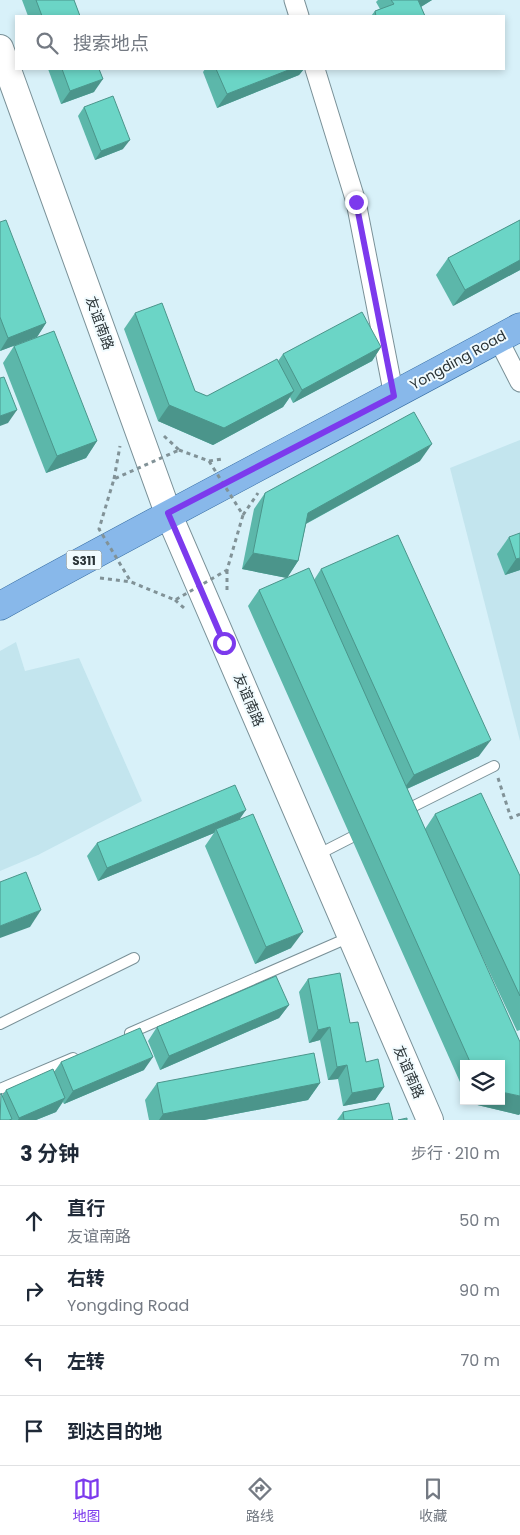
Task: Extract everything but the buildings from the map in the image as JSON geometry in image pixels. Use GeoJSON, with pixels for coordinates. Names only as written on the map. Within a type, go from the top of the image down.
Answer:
{"type":"FeatureCollection","features":[{"type":"Feature","properties":{"kind":"main road","name":"友谊南路"},"geometry":{"type":"LineString","coordinates":[[0,48],[168,513],[430,1120]]}},
{"type":"Feature","properties":{"kind":"main road","name":"Yongding Road"},"geometry":{"type":"LineString","coordinates":[[0,606],[168,513],[394,396],[509,333]]}},
{"type":"Feature","properties":{"kind":"street"},"geometry":{"type":"LineString","coordinates":[[315,70],[356,202],[394,396]]}},
{"type":"Feature","properties":{"kind":"street"},"geometry":{"type":"LineString","coordinates":[[509,333],[520,382]]}},
{"type":"Feature","properties":{"kind":"lane"},"geometry":{"type":"LineString","coordinates":[[396,815],[494,766]]}},
{"type":"Feature","properties":{"kind":"lane"},"geometry":{"type":"LineString","coordinates":[[316,855],[369,828]]}},
{"type":"Feature","properties":{"kind":"lane"},"geometry":{"type":"LineString","coordinates":[[122,1037],[351,937]]}},
{"type":"Feature","properties":{"kind":"lane"},"geometry":{"type":"LineString","coordinates":[[0,1024],[134,958]]}},
{"type":"Feature","properties":{"kind":"lane"},"geometry":{"type":"LineString","coordinates":[[0,1089],[87,1052]]}},
{"type":"Feature","properties":{"kind":"path"},"geometry":{"type":"LineString","coordinates":[[178,450],[209,461],[243,515],[228,570],[175,600],[131,582],[100,529],[114,480],[178,450]]}},
{"type":"Feature","properties":{"kind":"path"},"geometry":{"type":"LineString","coordinates":[[494,766],[511,818],[520,814]]}},
{"type":"Feature","properties":{"kind":"shaded area"},"geometry":{"type":"Polygon","coordinates":[[[520,440],[520,741],[450,468],[520,440]]]}},
{"type":"Feature","properties":{"kind":"shaded area"},"geometry":{"type":"Polygon","coordinates":[[[16,642],[25,671],[79,658],[142,801],[38,855],[0,871],[0,651],[16,642]]]}},
{"type":"Feature","properties":{"kind":"route"},"geometry":{"type":"LineString","coordinates":[[224,643],[168,513],[394,396],[356,202]]}}]}
